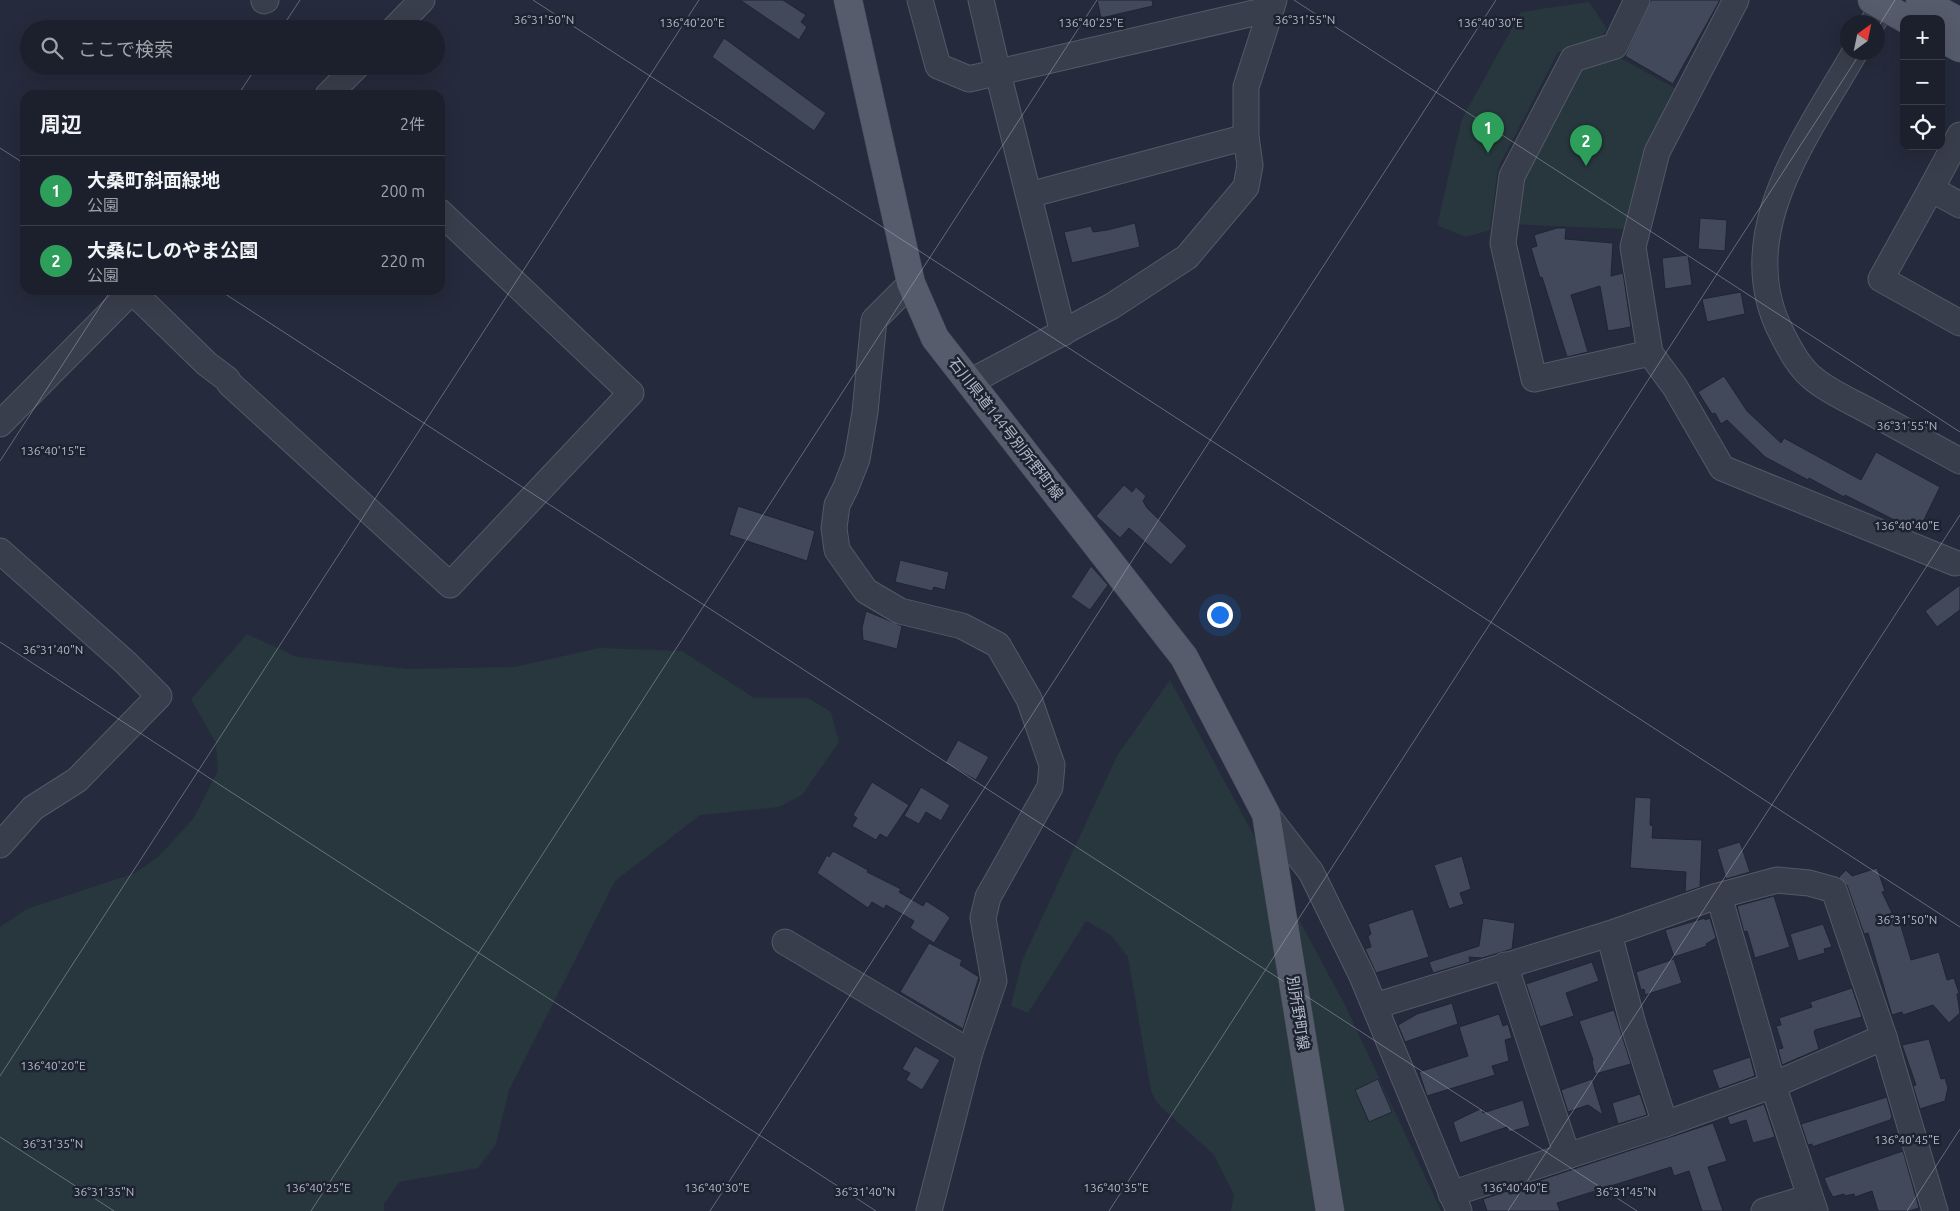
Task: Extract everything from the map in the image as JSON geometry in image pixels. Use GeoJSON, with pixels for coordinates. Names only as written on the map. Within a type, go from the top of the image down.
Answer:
{"type":"FeatureCollection","features":[{"type":"Feature","properties":{"kind":"main road","name":"石川県道144号別所野町線"},"geometry":{"type":"LineString","coordinates":[[848,0],[911,283],[934,338],[1184,657],[1266,814]]}},
{"type":"Feature","properties":{"kind":"main road"},"geometry":{"type":"LineString","coordinates":[[1920,0],[1960,22]]}},
{"type":"Feature","properties":{"kind":"main road"},"geometry":{"type":"LineString","coordinates":[[1878,7],[1900,16]]}},
{"type":"Feature","properties":{"kind":"main road"},"geometry":{"type":"LineString","coordinates":[[1945,40],[1960,48]]}},
{"type":"Feature","properties":{"kind":"main road","name":"別所野町線"},"geometry":{"type":"LineString","coordinates":[[1266,814],[1330,1211]]}},
{"type":"Feature","properties":{"kind":"street"},"geometry":{"type":"LineString","coordinates":[[403,20],[422,0]]}},
{"type":"Feature","properties":{"kind":"street"},"geometry":{"type":"LineString","coordinates":[[920,0],[938,66],[969,78],[998,73],[1272,4]]}},
{"type":"Feature","properties":{"kind":"street"},"geometry":{"type":"LineString","coordinates":[[981,0],[1064,333]]}},
{"type":"Feature","properties":{"kind":"street"},"geometry":{"type":"LineString","coordinates":[[1637,0],[1615,46],[1573,59],[1512,176],[1503,243],[1534,379],[1650,353]]}},
{"type":"Feature","properties":{"kind":"street"},"geometry":{"type":"LineString","coordinates":[[1736,0],[1657,152],[1632,247],[1650,353],[1675,387],[1722,468],[1958,562]]}},
{"type":"Feature","properties":{"kind":"street"},"geometry":{"type":"LineString","coordinates":[[970,382],[1112,306],[1187,257],[1246,187],[1250,165],[1246,137],[1246,87],[1272,4]]}},
{"type":"Feature","properties":{"kind":"street"},"geometry":{"type":"LineString","coordinates":[[1851,60],[1788,169],[1777,196],[1765,235],[1764,282],[1776,323],[1792,353],[1813,379],[1960,461]]}},
{"type":"Feature","properties":{"kind":"street"},"geometry":{"type":"LineString","coordinates":[[333,90],[348,75]]}},
{"type":"Feature","properties":{"kind":"street"},"geometry":{"type":"LineString","coordinates":[[1960,135],[1881,279],[1960,323]]}},
{"type":"Feature","properties":{"kind":"street"},"geometry":{"type":"LineString","coordinates":[[1029,195],[1246,137]]}},
{"type":"Feature","properties":{"kind":"street"},"geometry":{"type":"LineString","coordinates":[[1931,189],[1960,205]]}},
{"type":"Feature","properties":{"kind":"street"},"geometry":{"type":"LineString","coordinates":[[137,295],[207,364],[227,379],[230,384],[450,586],[631,393],[445,217]]}},
{"type":"Feature","properties":{"kind":"street"},"geometry":{"type":"LineString","coordinates":[[911,283],[874,320],[864,412],[856,459],[837,504],[834,528],[837,550],[866,591],[900,611],[962,626],[998,645],[1029,699],[1052,764],[1050,787],[988,897],[983,918],[994,981],[970,1052],[929,1211]]}},
{"type":"Feature","properties":{"kind":"street"},"geometry":{"type":"LineString","coordinates":[[0,424],[127,295]]}},
{"type":"Feature","properties":{"kind":"street"},"geometry":{"type":"LineString","coordinates":[[0,551],[125,662],[159,696],[76,780],[33,808],[0,845]]}},
{"type":"Feature","properties":{"kind":"street"},"geometry":{"type":"LineString","coordinates":[[1266,814],[1311,872],[1375,1006],[1455,1202],[1567,1155],[1665,1124],[1773,1085],[1884,1037]]}},
{"type":"Feature","properties":{"kind":"street"},"geometry":{"type":"LineString","coordinates":[[1375,1006],[1609,934],[1718,896],[1777,880],[1809,883],[1834,890],[1884,1037],[1935,1211]]}},
{"type":"Feature","properties":{"kind":"street"},"geometry":{"type":"LineString","coordinates":[[1718,896],[1773,1085],[1812,1204],[1764,1211]]}},
{"type":"Feature","properties":{"kind":"street"},"geometry":{"type":"LineString","coordinates":[[1609,934],[1633,1024],[1665,1124]]}},
{"type":"Feature","properties":{"kind":"street"},"geometry":{"type":"LineString","coordinates":[[785,942],[970,1052]]}},
{"type":"Feature","properties":{"kind":"street"},"geometry":{"type":"LineString","coordinates":[[1505,965],[1567,1155]]}},
{"type":"Feature","properties":{"kind":"shaded area"},"geometry":{"type":"Polygon","coordinates":[[[1589,2],[1607,29],[1599,41],[1558,52],[1498,168],[1490,230],[1466,237],[1437,225],[1462,119],[1521,12],[1589,2]]]}},
{"type":"Feature","properties":{"kind":"shaded area"},"geometry":{"type":"Polygon","coordinates":[[[1615,55],[1676,89],[1652,140],[1639,174],[1634,191],[1628,229],[1507,224],[1566,72],[1615,55]]]}},
{"type":"Feature","properties":{"kind":"shaded area"},"geometry":{"type":"Polygon","coordinates":[[[247,634],[297,657],[408,669],[515,667],[599,648],[682,651],[754,698],[808,698],[831,712],[839,742],[802,795],[779,807],[700,815],[615,881],[509,1090],[496,1144],[478,1168],[399,1182],[384,1204],[384,1211],[0,1211],[0,927],[27,909],[135,873],[158,857],[193,819],[218,771],[216,743],[191,699],[247,634]]]}},
{"type":"Feature","properties":{"kind":"shaded area"},"geometry":{"type":"Polygon","coordinates":[[[1170,680],[1346,1007],[1441,1211],[1231,1211],[1234,1195],[1214,1155],[1157,1103],[1151,1091],[1128,957],[1111,935],[1086,921],[1028,1013],[1011,1006],[1022,961],[1117,756],[1170,680]]]}},
{"type":"Feature","properties":{"kind":"building"},"geometry":{"type":"Polygon","coordinates":[[[740,0],[783,0],[806,15],[801,22],[807,27],[799,40],[740,0]]]}},
{"type":"Feature","properties":{"kind":"building"},"geometry":{"type":"Polygon","coordinates":[[[1097,0],[1152,0],[1153,6],[1101,18],[1097,0]]]}},
{"type":"Feature","properties":{"kind":"building"},"geometry":{"type":"Polygon","coordinates":[[[1651,0],[1720,0],[1673,84],[1625,56],[1651,0]]]}},
{"type":"Feature","properties":{"kind":"building"},"geometry":{"type":"Polygon","coordinates":[[[724,38],[826,113],[814,131],[712,57],[724,38]]]}},
{"type":"Feature","properties":{"kind":"building"},"geometry":{"type":"Polygon","coordinates":[[[1700,218],[1727,220],[1725,251],[1698,249],[1700,218]]]}},
{"type":"Feature","properties":{"kind":"building"},"geometry":{"type":"Polygon","coordinates":[[[1135,223],[1140,247],[1072,263],[1064,232],[1091,226],[1093,232],[1135,223]]]}},
{"type":"Feature","properties":{"kind":"building"},"geometry":{"type":"Polygon","coordinates":[[[1557,228],[1566,228],[1565,239],[1613,243],[1611,276],[1623,273],[1631,327],[1608,331],[1600,286],[1571,295],[1588,352],[1567,357],[1531,248],[1537,246],[1534,235],[1557,228]]]}},
{"type":"Feature","properties":{"kind":"building"},"geometry":{"type":"Polygon","coordinates":[[[1688,255],[1692,285],[1665,289],[1662,258],[1688,255]]]}},
{"type":"Feature","properties":{"kind":"building"},"geometry":{"type":"Polygon","coordinates":[[[1741,292],[1745,314],[1707,322],[1702,299],[1741,292]]]}},
{"type":"Feature","properties":{"kind":"building"},"geometry":{"type":"Polygon","coordinates":[[[1724,376],[1747,411],[1781,443],[1784,438],[1861,480],[1876,452],[1940,487],[1918,532],[1845,495],[1844,497],[1809,478],[1808,480],[1765,457],[1727,420],[1721,424],[1715,413],[1712,414],[1698,392],[1724,376]]]}},
{"type":"Feature","properties":{"kind":"building"},"geometry":{"type":"Polygon","coordinates":[[[1124,485],[1132,492],[1136,487],[1146,496],[1143,501],[1147,508],[1187,546],[1171,565],[1129,528],[1120,538],[1096,516],[1124,485]]]}},
{"type":"Feature","properties":{"kind":"building"},"geometry":{"type":"Polygon","coordinates":[[[738,506],[815,531],[807,561],[729,535],[738,506]]]}},
{"type":"Feature","properties":{"kind":"building"},"geometry":{"type":"Polygon","coordinates":[[[900,560],[949,572],[945,590],[934,587],[932,591],[895,582],[900,560]]]}},
{"type":"Feature","properties":{"kind":"building"},"geometry":{"type":"Polygon","coordinates":[[[1091,566],[1108,585],[1090,610],[1071,597],[1091,566]]]}},
{"type":"Feature","properties":{"kind":"building"},"geometry":{"type":"Polygon","coordinates":[[[1960,585],[1960,610],[1937,627],[1925,611],[1960,585]]]}},
{"type":"Feature","properties":{"kind":"building"},"geometry":{"type":"Polygon","coordinates":[[[866,611],[902,626],[897,649],[863,640],[862,628],[866,611]]]}},
{"type":"Feature","properties":{"kind":"building"},"geometry":{"type":"Polygon","coordinates":[[[958,740],[989,757],[976,780],[945,763],[958,740]]]}},
{"type":"Feature","properties":{"kind":"building"},"geometry":{"type":"Polygon","coordinates":[[[872,782],[909,805],[887,838],[880,834],[876,840],[852,826],[857,818],[853,815],[872,782]]]}},
{"type":"Feature","properties":{"kind":"building"},"geometry":{"type":"Polygon","coordinates":[[[921,787],[950,805],[941,821],[926,812],[919,824],[904,816],[921,787]]]}},
{"type":"Feature","properties":{"kind":"building"},"geometry":{"type":"Polygon","coordinates":[[[1635,797],[1651,798],[1650,825],[1653,826],[1652,838],[1702,840],[1700,887],[1685,892],[1686,872],[1630,868],[1635,797]]]}},
{"type":"Feature","properties":{"kind":"building"},"geometry":{"type":"Polygon","coordinates":[[[1740,842],[1750,872],[1726,879],[1717,849],[1740,842]]]}},
{"type":"Feature","properties":{"kind":"building"},"geometry":{"type":"Polygon","coordinates":[[[833,851],[868,870],[867,872],[901,889],[899,892],[923,906],[926,901],[945,913],[950,918],[934,943],[910,928],[914,921],[886,905],[884,909],[872,902],[868,908],[817,873],[827,855],[829,857],[833,851]]]}},
{"type":"Feature","properties":{"kind":"building"},"geometry":{"type":"Polygon","coordinates":[[[1462,856],[1471,889],[1460,893],[1464,904],[1449,909],[1434,865],[1462,856]]]}},
{"type":"Feature","properties":{"kind":"building"},"geometry":{"type":"Polygon","coordinates":[[[1877,868],[1885,891],[1882,892],[1894,917],[1898,916],[1911,960],[1939,952],[1947,980],[1954,978],[1959,993],[1957,994],[1960,1013],[1949,1023],[1933,1005],[1903,1015],[1902,1012],[1892,1015],[1868,933],[1864,934],[1847,885],[1839,877],[1846,870],[1852,876],[1877,868]]]}},
{"type":"Feature","properties":{"kind":"building"},"geometry":{"type":"Polygon","coordinates":[[[1774,896],[1790,947],[1755,958],[1747,931],[1744,932],[1737,906],[1774,896]]]}},
{"type":"Feature","properties":{"kind":"building"},"geometry":{"type":"Polygon","coordinates":[[[1413,909],[1429,957],[1376,973],[1365,949],[1371,947],[1368,936],[1371,934],[1368,924],[1413,909]]]}},
{"type":"Feature","properties":{"kind":"building"},"geometry":{"type":"Polygon","coordinates":[[[1483,918],[1515,923],[1512,949],[1482,958],[1469,957],[1470,962],[1433,973],[1429,962],[1479,946],[1483,918]]]}},
{"type":"Feature","properties":{"kind":"building"},"geometry":{"type":"Polygon","coordinates":[[[1705,918],[1705,920],[1710,918],[1716,938],[1706,944],[1707,946],[1674,957],[1665,930],[1705,918]]]}},
{"type":"Feature","properties":{"kind":"building"},"geometry":{"type":"Polygon","coordinates":[[[1823,924],[1832,947],[1824,949],[1825,953],[1798,961],[1790,934],[1823,924]]]}},
{"type":"Feature","properties":{"kind":"building"},"geometry":{"type":"Polygon","coordinates":[[[929,943],[962,960],[960,965],[979,977],[963,1029],[900,992],[929,943]]]}},
{"type":"Feature","properties":{"kind":"building"},"geometry":{"type":"Polygon","coordinates":[[[1674,959],[1682,983],[1645,995],[1644,989],[1641,990],[1636,972],[1674,959]]]}},
{"type":"Feature","properties":{"kind":"building"},"geometry":{"type":"Polygon","coordinates":[[[1592,962],[1599,981],[1566,993],[1574,1016],[1540,1027],[1526,984],[1592,962]]]}},
{"type":"Feature","properties":{"kind":"building"},"geometry":{"type":"Polygon","coordinates":[[[1852,988],[1862,1017],[1815,1030],[1819,1049],[1782,1065],[1778,1049],[1783,1048],[1776,1026],[1781,1025],[1779,1018],[1812,1007],[1810,1002],[1852,988]]]}},
{"type":"Feature","properties":{"kind":"building"},"geometry":{"type":"Polygon","coordinates":[[[1452,1003],[1458,1024],[1405,1042],[1398,1025],[1417,1014],[1452,1003]]]}},
{"type":"Feature","properties":{"kind":"building"},"geometry":{"type":"Polygon","coordinates":[[[1614,1010],[1631,1064],[1595,1074],[1593,1060],[1579,1021],[1614,1010]]]}},
{"type":"Feature","properties":{"kind":"building"},"geometry":{"type":"Polygon","coordinates":[[[1499,1014],[1503,1026],[1508,1024],[1512,1038],[1505,1040],[1509,1061],[1492,1066],[1495,1075],[1427,1096],[1419,1072],[1468,1056],[1459,1027],[1499,1014]]]}},
{"type":"Feature","properties":{"kind":"building"},"geometry":{"type":"Polygon","coordinates":[[[1929,1039],[1941,1079],[1945,1078],[1948,1088],[1945,1101],[1920,1109],[1913,1086],[1916,1085],[1902,1045],[1929,1039]]]}},
{"type":"Feature","properties":{"kind":"building"},"geometry":{"type":"Polygon","coordinates":[[[915,1046],[940,1060],[922,1090],[906,1080],[910,1073],[902,1069],[915,1046]]]}},
{"type":"Feature","properties":{"kind":"building"},"geometry":{"type":"Polygon","coordinates":[[[1750,1057],[1755,1076],[1719,1089],[1712,1070],[1750,1057]]]}},
{"type":"Feature","properties":{"kind":"building"},"geometry":{"type":"Polygon","coordinates":[[[1378,1079],[1392,1112],[1369,1122],[1355,1090],[1378,1079]]]}},
{"type":"Feature","properties":{"kind":"building"},"geometry":{"type":"Polygon","coordinates":[[[1592,1079],[1603,1115],[1588,1105],[1568,1112],[1561,1090],[1592,1079]]]}},
{"type":"Feature","properties":{"kind":"building"},"geometry":{"type":"Polygon","coordinates":[[[1640,1094],[1647,1115],[1618,1124],[1612,1103],[1640,1094]]]}},
{"type":"Feature","properties":{"kind":"building"},"geometry":{"type":"Polygon","coordinates":[[[1887,1097],[1892,1117],[1890,1120],[1812,1147],[1812,1144],[1808,1145],[1801,1124],[1887,1097]]]}},
{"type":"Feature","properties":{"kind":"building"},"geometry":{"type":"Polygon","coordinates":[[[1523,1100],[1530,1126],[1509,1132],[1507,1127],[1460,1143],[1453,1122],[1482,1108],[1483,1113],[1523,1100]]]}},
{"type":"Feature","properties":{"kind":"building"},"geometry":{"type":"Polygon","coordinates":[[[1764,1104],[1775,1137],[1753,1143],[1746,1120],[1730,1125],[1727,1117],[1764,1104]]]}},
{"type":"Feature","properties":{"kind":"building"},"geometry":{"type":"Polygon","coordinates":[[[1713,1123],[1727,1161],[1708,1167],[1723,1211],[1702,1211],[1689,1171],[1674,1176],[1671,1167],[1557,1203],[1560,1211],[1487,1211],[1483,1199],[1713,1123]]]}},
{"type":"Feature","properties":{"kind":"building"},"geometry":{"type":"Polygon","coordinates":[[[1903,1151],[1919,1208],[1909,1211],[1878,1211],[1872,1191],[1855,1197],[1854,1194],[1845,1196],[1844,1194],[1833,1197],[1824,1178],[1903,1151]]]}},
{"type":"Feature","properties":{"kind":"place","name":"大桑町斜面緑地"},"geometry":{"type":"Point","coordinates":[1488,153]}},
{"type":"Feature","properties":{"kind":"place","name":"大桑にしのやま公園"},"geometry":{"type":"Point","coordinates":[1586,166]}}]}
